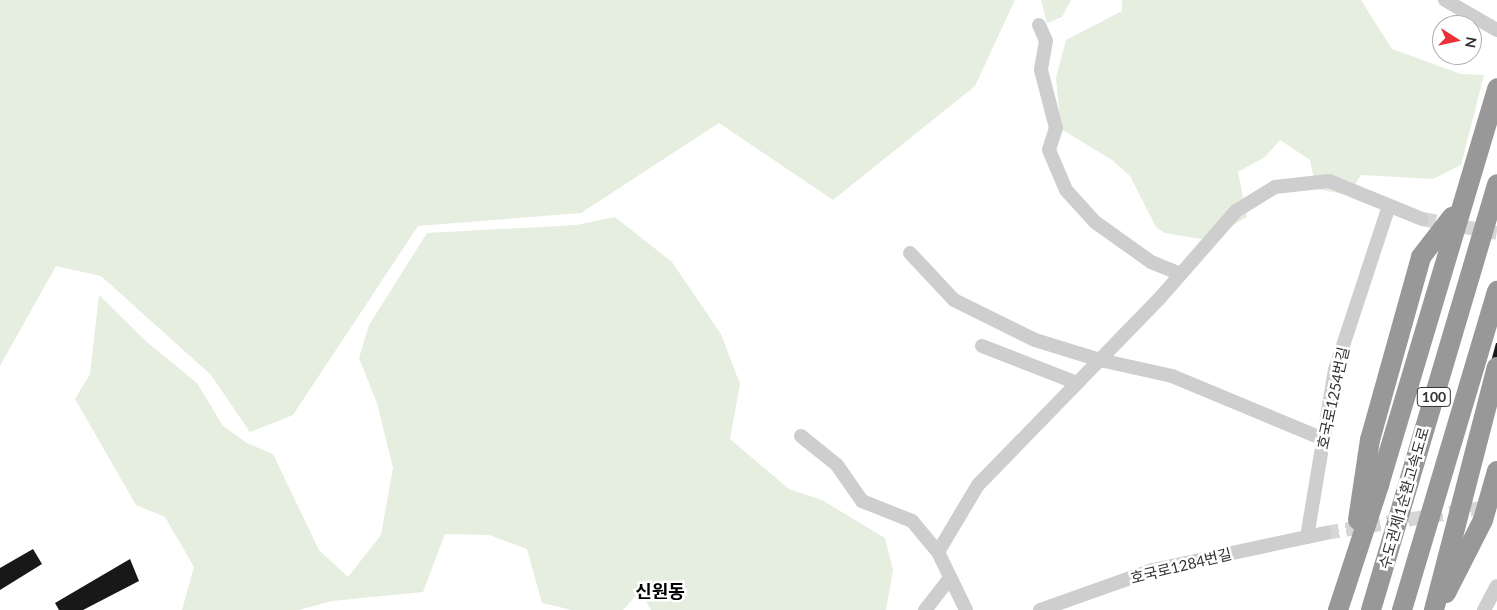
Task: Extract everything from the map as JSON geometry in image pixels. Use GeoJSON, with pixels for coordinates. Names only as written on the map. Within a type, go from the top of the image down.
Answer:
{"type":"FeatureCollection","features":[{"type":"Feature","properties":{"kind":"highway"},"geometry":{"type":"LineString","coordinates":[[1338,610],[1379,485],[1459,208],[1497,88]]}},
{"type":"Feature","properties":{"kind":"highway","name":"수도권제1순환고속도로"},"geometry":{"type":"LineString","coordinates":[[1371,610],[1497,184]]}},
{"type":"Feature","properties":{"kind":"highway","name":"수도권제1순환고속도로"},"geometry":{"type":"LineString","coordinates":[[1402,610],[1497,291]]}},
{"type":"Feature","properties":{"kind":"highway"},"geometry":{"type":"LineString","coordinates":[[1435,610],[1497,367]]}},
{"type":"Feature","properties":{"kind":"highway"},"geometry":{"type":"LineString","coordinates":[[1435,610],[1483,520],[1497,472]]}},
{"type":"Feature","properties":{"kind":"street"},"geometry":{"type":"LineString","coordinates":[[1445,0],[1497,30]]}},
{"type":"Feature","properties":{"kind":"street"},"geometry":{"type":"LineString","coordinates":[[1038,26],[1046,41],[1040,70],[1056,128],[1048,150],[1066,190],[1095,222],[1151,262],[1181,274]]}},
{"type":"Feature","properties":{"kind":"street"},"geometry":{"type":"LineString","coordinates":[[938,552],[978,485],[1181,274],[1236,211],[1276,187],[1328,181],[1422,220]]}},
{"type":"Feature","properties":{"kind":"street","name":"호국로1254번길"},"geometry":{"type":"LineString","coordinates":[[1307,536],[1335,370],[1389,206]]}},
{"type":"Feature","properties":{"kind":"street"},"geometry":{"type":"LineString","coordinates":[[910,253],[954,300],[1035,340],[1100,360],[1172,376],[1323,439]]}},
{"type":"Feature","properties":{"kind":"street"},"geometry":{"type":"LineString","coordinates":[[982,346],[1077,383]]}},
{"type":"Feature","properties":{"kind":"street"},"geometry":{"type":"LineString","coordinates":[[801,436],[838,465],[862,501],[912,521],[938,552],[966,610]]}},
{"type":"Feature","properties":{"kind":"street","name":"호국로1284번길"},"geometry":{"type":"LineString","coordinates":[[1040,610],[1153,570],[1325,533]]}},
{"type":"Feature","properties":{"kind":"street"},"geometry":{"type":"LineString","coordinates":[[925,610],[950,578]]}},
{"type":"Feature","properties":{"kind":"street"},"geometry":{"type":"LineString","coordinates":[[1484,610],[1497,586]]}},
{"type":"Feature","properties":{"kind":"green space"},"geometry":{"type":"Polygon","coordinates":[[[0,0],[1015,0],[975,86],[833,200],[719,123],[581,213],[418,226],[293,415],[250,432],[211,375],[101,276],[56,266],[0,366],[0,0]]]}},
{"type":"Feature","properties":{"kind":"green space"},"geometry":{"type":"Polygon","coordinates":[[[1041,0],[1071,0],[1062,17],[1047,23],[1041,0]]]}},
{"type":"Feature","properties":{"kind":"green space"},"geometry":{"type":"Polygon","coordinates":[[[1122,0],[1361,0],[1392,49],[1461,74],[1484,75],[1461,165],[1433,179],[1361,175],[1349,195],[1316,189],[1310,160],[1280,140],[1265,157],[1238,172],[1247,217],[1207,240],[1165,233],[1156,227],[1130,176],[1112,160],[1061,129],[1056,78],[1066,40],[1122,11],[1122,0]]]}},
{"type":"Feature","properties":{"kind":"green space"},"geometry":{"type":"Polygon","coordinates":[[[615,217],[672,262],[721,334],[740,384],[730,439],[789,489],[822,500],[885,538],[893,570],[886,610],[651,610],[640,591],[623,610],[572,610],[542,603],[527,549],[489,535],[445,534],[423,592],[332,601],[299,610],[182,610],[194,567],[165,517],[136,505],[75,399],[90,374],[99,295],[148,343],[197,383],[223,426],[247,443],[273,454],[319,550],[348,577],[381,535],[393,468],[377,403],[359,358],[369,325],[427,233],[576,225],[615,217]]]}},
{"type":"Feature","properties":{"kind":"building"},"geometry":{"type":"Polygon","coordinates":[[[1497,343],[1497,371],[1489,369],[1497,343]]]}},
{"type":"Feature","properties":{"kind":"building"},"geometry":{"type":"Polygon","coordinates":[[[33,549],[42,564],[0,590],[0,568],[33,549]]]}},
{"type":"Feature","properties":{"kind":"building"},"geometry":{"type":"Polygon","coordinates":[[[130,559],[139,581],[83,610],[59,610],[55,603],[130,559]]]}},
{"type":"Feature","properties":{"kind":"tunnel"},"geometry":{"type":"LineString","coordinates":[[1422,219],[1497,233]]}},
{"type":"Feature","properties":{"kind":"tunnel"},"geometry":{"type":"LineString","coordinates":[[1325,533],[1494,506]]}},
{"type":"Feature","properties":{"kind":"district","name":"신원동"},"geometry":{"type":"Point","coordinates":[660,591]}}]}
